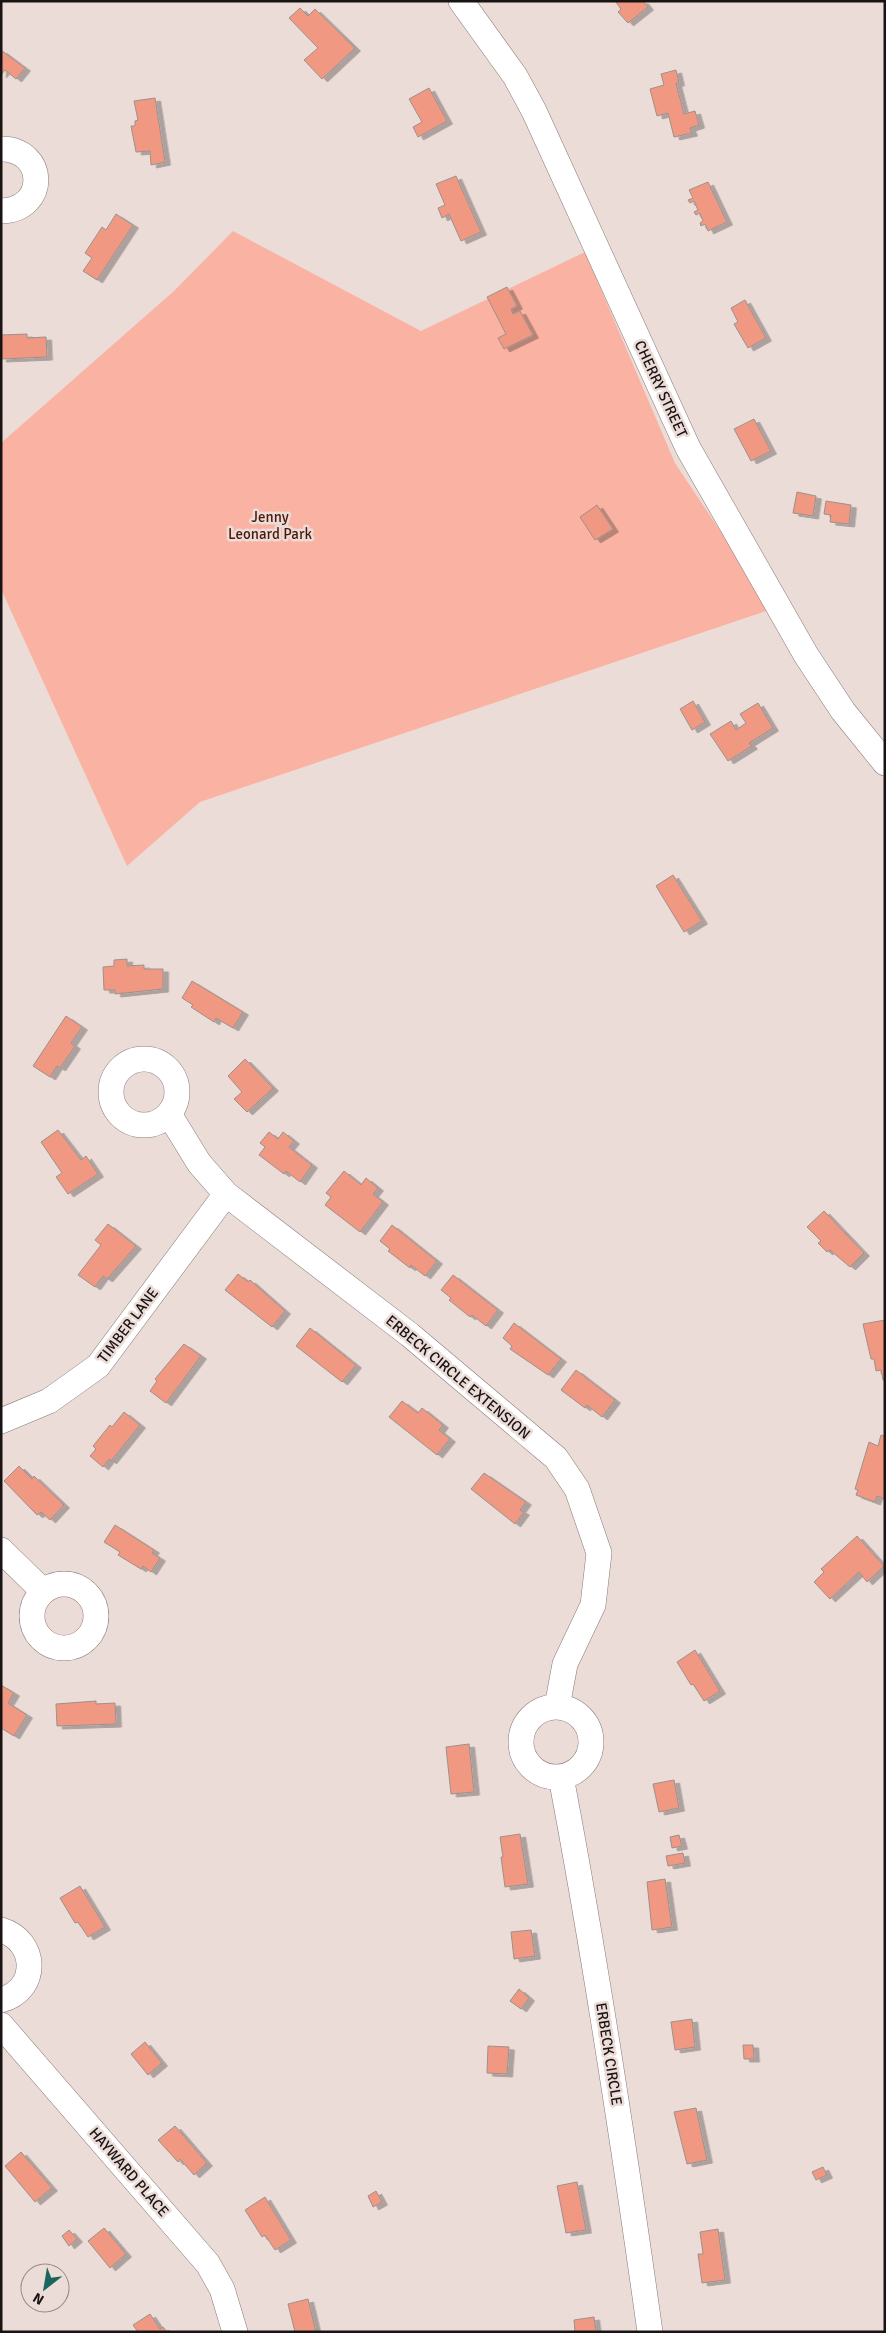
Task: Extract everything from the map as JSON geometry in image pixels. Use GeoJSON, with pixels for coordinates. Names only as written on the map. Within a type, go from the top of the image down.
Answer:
{"type":"FeatureCollection","features":[{"type":"Feature","properties":{"kind":"street","name":"CHERRY STREET"},"geometry":{"type":"LineString","coordinates":[[461,1],[515,76],[534,111],[688,448],[806,655],[843,711],[885,763]]}},
{"type":"Feature","properties":{"kind":"street"},"geometry":{"type":"LineString","coordinates":[[1,149],[12,149],[28,158],[33,166],[36,185],[28,202],[20,207],[1,211]]}},
{"type":"Feature","properties":{"kind":"street","name":"ERBECK CIRCLE EXTENSION"},"geometry":{"type":"LineString","coordinates":[[169,1114],[199,1163],[226,1194],[432,1354],[556,1458],[577,1489],[599,1553],[592,1605],[564,1664],[557,1707]]}},
{"type":"Feature","properties":{"kind":"street","name":"TIMBER LANE"},"geometry":{"type":"LineString","coordinates":[[1,1421],[49,1401],[98,1366],[226,1194]]}},
{"type":"Feature","properties":{"kind":"street"},"geometry":{"type":"LineString","coordinates":[[1,1550],[43,1591]]}},
{"type":"Feature","properties":{"kind":"street"},"geometry":{"type":"LineString","coordinates":[[557,1707],[575,1712],[582,1718],[590,1732],[591,1740],[589,1755],[582,1766],[570,1774],[561,1777],[544,1775],[534,1769],[524,1757],[521,1740],[528,1721],[536,1713],[547,1708],[557,1707]]}},
{"type":"Feature","properties":{"kind":"street","name":"ERBECK CIRCLE"},"geometry":{"type":"LineString","coordinates":[[561,1777],[590,1932],[632,2200],[650,2332]]}},
{"type":"Feature","properties":{"kind":"street"},"geometry":{"type":"LineString","coordinates":[[1,1930],[17,1937],[23,1945],[30,1963],[29,1973],[20,1990],[12,1996],[1,2000]]}},
{"type":"Feature","properties":{"kind":"street","name":"HAYWARD PLACE"},"geometry":{"type":"LineString","coordinates":[[1,2026],[208,2264],[222,2289],[235,2332]]}},
{"type":"Feature","properties":{"kind":"green space","name":"Jenny Leonard Park"},"geometry":{"type":"Polygon","coordinates":[[[233,231],[421,331],[585,252],[675,463],[772,609],[200,802],[127,866],[1,589],[1,443],[174,291],[233,231]]]}},
{"type":"Feature","properties":{"kind":"building"},"geometry":{"type":"Polygon","coordinates":[[[615,1],[643,1],[648,7],[628,23],[618,12],[621,9],[615,1]]]}},
{"type":"Feature","properties":{"kind":"building"},"geometry":{"type":"Polygon","coordinates":[[[300,8],[308,16],[315,9],[355,48],[322,79],[304,60],[318,48],[289,18],[300,8]]]}},
{"type":"Feature","properties":{"kind":"building"},"geometry":{"type":"Polygon","coordinates":[[[1,50],[25,68],[16,79],[5,70],[1,75],[1,50]]]}},
{"type":"Feature","properties":{"kind":"building"},"geometry":{"type":"Polygon","coordinates":[[[676,70],[679,83],[676,83],[684,114],[695,111],[699,125],[690,128],[692,133],[674,137],[668,113],[657,116],[650,89],[664,85],[661,74],[676,70]]]}},
{"type":"Feature","properties":{"kind":"building"},"geometry":{"type":"Polygon","coordinates":[[[429,88],[447,121],[418,137],[413,127],[422,122],[409,99],[429,88]]]}},
{"type":"Feature","properties":{"kind":"building"},"geometry":{"type":"Polygon","coordinates":[[[155,98],[165,162],[151,165],[150,151],[136,152],[131,126],[135,126],[135,121],[138,120],[134,101],[155,98]]]}},
{"type":"Feature","properties":{"kind":"building"},"geometry":{"type":"Polygon","coordinates":[[[456,176],[481,232],[461,241],[449,214],[442,218],[438,208],[445,205],[436,184],[456,176]]]}},
{"type":"Feature","properties":{"kind":"building"},"geometry":{"type":"Polygon","coordinates":[[[708,182],[727,222],[708,231],[705,224],[701,226],[700,223],[703,221],[700,213],[696,215],[694,212],[698,210],[694,201],[690,203],[688,200],[693,198],[689,190],[708,182]]]}},
{"type":"Feature","properties":{"kind":"building"},"geometry":{"type":"Polygon","coordinates":[[[116,214],[133,225],[97,280],[83,271],[92,258],[85,253],[102,227],[106,230],[116,214]]]}},
{"type":"Feature","properties":{"kind":"building"},"geometry":{"type":"Polygon","coordinates":[[[507,287],[517,306],[511,309],[513,314],[520,311],[533,335],[504,349],[498,338],[506,334],[487,297],[507,287]]]}},
{"type":"Feature","properties":{"kind":"building"},"geometry":{"type":"Polygon","coordinates":[[[745,300],[766,338],[748,348],[734,324],[738,322],[731,308],[745,300]]]}},
{"type":"Feature","properties":{"kind":"building"},"geometry":{"type":"Polygon","coordinates":[[[27,334],[27,338],[46,337],[47,357],[1,359],[1,335],[27,334]]]}},
{"type":"Feature","properties":{"kind":"building"},"geometry":{"type":"Polygon","coordinates":[[[754,419],[771,451],[751,461],[734,429],[754,419]]]}},
{"type":"Feature","properties":{"kind":"building"},"geometry":{"type":"Polygon","coordinates":[[[797,492],[816,496],[813,516],[793,513],[797,492]]]}},
{"type":"Feature","properties":{"kind":"building"},"geometry":{"type":"Polygon","coordinates":[[[826,501],[851,505],[849,524],[830,522],[831,515],[824,514],[826,501]]]}},
{"type":"Feature","properties":{"kind":"building"},"geometry":{"type":"Polygon","coordinates":[[[597,505],[613,529],[595,540],[580,517],[597,505]]]}},
{"type":"Feature","properties":{"kind":"building"},"geometry":{"type":"Polygon","coordinates":[[[693,701],[705,722],[692,730],[680,709],[693,701]]]}},
{"type":"Feature","properties":{"kind":"building"},"geometry":{"type":"Polygon","coordinates":[[[758,703],[773,728],[749,743],[752,746],[728,761],[710,734],[731,721],[736,730],[746,723],[740,714],[758,703]]]}},
{"type":"Feature","properties":{"kind":"building"},"geometry":{"type":"Polygon","coordinates":[[[673,875],[702,921],[684,932],[656,886],[673,875]]]}},
{"type":"Feature","properties":{"kind":"building"},"geometry":{"type":"Polygon","coordinates":[[[127,959],[127,966],[144,965],[144,969],[163,969],[163,989],[115,994],[115,990],[104,990],[103,967],[114,966],[114,960],[127,959]]]}},
{"type":"Feature","properties":{"kind":"building"},"geometry":{"type":"Polygon","coordinates":[[[192,981],[243,1012],[233,1028],[216,1018],[214,1022],[191,1007],[193,1005],[182,998],[192,981]]]}},
{"type":"Feature","properties":{"kind":"building"},"geometry":{"type":"Polygon","coordinates":[[[66,1016],[82,1027],[71,1043],[75,1046],[60,1068],[57,1066],[50,1077],[33,1066],[66,1016]]]}},
{"type":"Feature","properties":{"kind":"building"},"geometry":{"type":"Polygon","coordinates":[[[245,1059],[273,1088],[247,1112],[234,1099],[242,1092],[228,1076],[245,1059]]]}},
{"type":"Feature","properties":{"kind":"building"},"geometry":{"type":"Polygon","coordinates":[[[58,1130],[81,1160],[86,1156],[98,1174],[68,1194],[56,1177],[62,1173],[41,1142],[58,1130]]]}},
{"type":"Feature","properties":{"kind":"building"},"geometry":{"type":"Polygon","coordinates":[[[269,1132],[278,1139],[283,1132],[294,1141],[289,1147],[312,1165],[300,1182],[286,1171],[284,1174],[259,1155],[265,1147],[260,1143],[269,1132]]]}},
{"type":"Feature","properties":{"kind":"building"},"geometry":{"type":"Polygon","coordinates":[[[344,1171],[361,1185],[366,1178],[378,1188],[373,1194],[383,1202],[360,1232],[325,1205],[331,1197],[326,1193],[344,1171]]]}},
{"type":"Feature","properties":{"kind":"building"},"geometry":{"type":"Polygon","coordinates":[[[824,1211],[864,1253],[850,1267],[830,1250],[827,1252],[818,1243],[821,1241],[807,1227],[824,1211]]]}},
{"type":"Feature","properties":{"kind":"building"},"geometry":{"type":"Polygon","coordinates":[[[108,1224],[136,1246],[107,1279],[103,1276],[95,1287],[78,1275],[101,1245],[95,1240],[108,1224]]]}},
{"type":"Feature","properties":{"kind":"building"},"geometry":{"type":"Polygon","coordinates":[[[392,1225],[437,1261],[425,1276],[411,1265],[410,1268],[388,1251],[390,1249],[380,1241],[392,1225]]]}},
{"type":"Feature","properties":{"kind":"building"},"geometry":{"type":"Polygon","coordinates":[[[238,1274],[248,1282],[250,1280],[285,1311],[272,1327],[225,1290],[238,1274]]]}},
{"type":"Feature","properties":{"kind":"building"},"geometry":{"type":"Polygon","coordinates":[[[453,1275],[498,1310],[486,1326],[472,1315],[470,1317],[449,1300],[451,1298],[441,1290],[453,1275]]]}},
{"type":"Feature","properties":{"kind":"building"},"geometry":{"type":"Polygon","coordinates":[[[885,1320],[885,1380],[883,1380],[881,1370],[876,1371],[874,1359],[871,1359],[863,1324],[885,1320]]]}},
{"type":"Feature","properties":{"kind":"building"},"geometry":{"type":"Polygon","coordinates":[[[514,1323],[561,1359],[548,1375],[510,1349],[512,1346],[503,1338],[514,1323]]]}},
{"type":"Feature","properties":{"kind":"building"},"geometry":{"type":"Polygon","coordinates":[[[310,1328],[356,1365],[342,1382],[296,1346],[310,1328]]]}},
{"type":"Feature","properties":{"kind":"building"},"geometry":{"type":"Polygon","coordinates":[[[184,1344],[201,1356],[166,1403],[150,1391],[157,1381],[155,1379],[184,1344]]]}},
{"type":"Feature","properties":{"kind":"building"},"geometry":{"type":"Polygon","coordinates":[[[576,1370],[615,1400],[602,1417],[587,1405],[585,1408],[561,1390],[576,1370]]]}},
{"type":"Feature","properties":{"kind":"building"},"geometry":{"type":"Polygon","coordinates":[[[402,1401],[418,1413],[422,1408],[443,1425],[439,1430],[450,1439],[437,1455],[389,1417],[402,1401]]]}},
{"type":"Feature","properties":{"kind":"building"},"geometry":{"type":"Polygon","coordinates":[[[124,1412],[140,1425],[111,1461],[109,1459],[103,1467],[90,1456],[96,1449],[93,1446],[110,1425],[112,1427],[124,1412]]]}},
{"type":"Feature","properties":{"kind":"building"},"geometry":{"type":"Polygon","coordinates":[[[881,1435],[885,1436],[885,1499],[877,1496],[875,1502],[856,1495],[858,1490],[855,1489],[869,1442],[878,1446],[881,1435]]]}},
{"type":"Feature","properties":{"kind":"building"},"geometry":{"type":"Polygon","coordinates":[[[19,1466],[32,1479],[34,1476],[64,1505],[50,1520],[41,1512],[37,1515],[4,1481],[19,1466]]]}},
{"type":"Feature","properties":{"kind":"building"},"geometry":{"type":"Polygon","coordinates":[[[484,1473],[526,1502],[520,1510],[524,1512],[515,1524],[471,1489],[484,1473]]]}},
{"type":"Feature","properties":{"kind":"building"},"geometry":{"type":"Polygon","coordinates":[[[115,1525],[154,1550],[152,1553],[160,1558],[151,1572],[143,1566],[141,1569],[118,1555],[120,1552],[104,1542],[115,1525]]]}},
{"type":"Feature","properties":{"kind":"building"},"geometry":{"type":"Polygon","coordinates":[[[857,1536],[884,1566],[867,1582],[859,1572],[830,1599],[814,1582],[824,1572],[821,1569],[857,1536]]]}},
{"type":"Feature","properties":{"kind":"building"},"geometry":{"type":"Polygon","coordinates":[[[695,1650],[720,1691],[704,1701],[693,1684],[691,1685],[677,1662],[695,1650]]]}},
{"type":"Feature","properties":{"kind":"building"},"geometry":{"type":"Polygon","coordinates":[[[1,1685],[14,1693],[8,1703],[27,1715],[14,1736],[1,1728],[1,1685]]]}},
{"type":"Feature","properties":{"kind":"building"},"geometry":{"type":"Polygon","coordinates":[[[96,1701],[96,1704],[115,1703],[116,1724],[57,1726],[56,1704],[96,1701]]]}},
{"type":"Feature","properties":{"kind":"building"},"geometry":{"type":"Polygon","coordinates":[[[469,1744],[474,1792],[451,1794],[446,1747],[469,1744]]]}},
{"type":"Feature","properties":{"kind":"building"},"geometry":{"type":"Polygon","coordinates":[[[674,1780],[679,1808],[659,1812],[653,1784],[674,1780]]]}},
{"type":"Feature","properties":{"kind":"building"},"geometry":{"type":"Polygon","coordinates":[[[520,1834],[528,1884],[505,1887],[500,1837],[520,1834]]]}},
{"type":"Feature","properties":{"kind":"building"},"geometry":{"type":"Polygon","coordinates":[[[679,1835],[682,1846],[672,1848],[670,1837],[679,1835]]]}},
{"type":"Feature","properties":{"kind":"building"},"geometry":{"type":"Polygon","coordinates":[[[683,1853],[685,1863],[668,1866],[666,1856],[683,1853]]]}},
{"type":"Feature","properties":{"kind":"building"},"geometry":{"type":"Polygon","coordinates":[[[665,1879],[672,1927],[652,1930],[647,1882],[665,1879]]]}},
{"type":"Feature","properties":{"kind":"building"},"geometry":{"type":"Polygon","coordinates":[[[80,1886],[105,1927],[88,1937],[78,1922],[75,1923],[60,1898],[80,1886]]]}},
{"type":"Feature","properties":{"kind":"building"},"geometry":{"type":"Polygon","coordinates":[[[531,1930],[535,1956],[514,1959],[511,1932],[531,1930]]]}},
{"type":"Feature","properties":{"kind":"building"},"geometry":{"type":"Polygon","coordinates":[[[519,1989],[529,1998],[521,2009],[510,2001],[519,1989]]]}},
{"type":"Feature","properties":{"kind":"building"},"geometry":{"type":"Polygon","coordinates":[[[692,2019],[695,2047],[675,2050],[671,2022],[692,2019]]]}},
{"type":"Feature","properties":{"kind":"building"},"geometry":{"type":"Polygon","coordinates":[[[145,2042],[162,2063],[148,2075],[131,2054],[145,2042]]]}},
{"type":"Feature","properties":{"kind":"building"},"geometry":{"type":"Polygon","coordinates":[[[743,2045],[753,2045],[754,2059],[744,2059],[743,2045]]]}},
{"type":"Feature","properties":{"kind":"building"},"geometry":{"type":"Polygon","coordinates":[[[488,2046],[509,2047],[507,2074],[487,2073],[488,2046]]]}},
{"type":"Feature","properties":{"kind":"building"},"geometry":{"type":"Polygon","coordinates":[[[696,2108],[707,2160],[687,2164],[674,2112],[696,2108]]]}},
{"type":"Feature","properties":{"kind":"building"},"geometry":{"type":"Polygon","coordinates":[[[175,2126],[207,2163],[194,2175],[180,2159],[178,2162],[158,2140],[175,2126]]]}},
{"type":"Feature","properties":{"kind":"building"},"geometry":{"type":"Polygon","coordinates":[[[21,2152],[52,2188],[35,2202],[5,2166],[21,2152]]]}},
{"type":"Feature","properties":{"kind":"building"},"geometry":{"type":"Polygon","coordinates":[[[823,2167],[827,2175],[816,2180],[812,2172],[823,2167]]]}},
{"type":"Feature","properties":{"kind":"building"},"geometry":{"type":"Polygon","coordinates":[[[577,2182],[586,2230],[566,2233],[557,2186],[577,2182]]]}},
{"type":"Feature","properties":{"kind":"building"},"geometry":{"type":"Polygon","coordinates":[[[376,2191],[382,2202],[373,2207],[368,2196],[376,2191]]]}},
{"type":"Feature","properties":{"kind":"building"},"geometry":{"type":"Polygon","coordinates":[[[265,2197],[291,2240],[275,2250],[265,2235],[262,2237],[245,2210],[265,2197]]]}},
{"type":"Feature","properties":{"kind":"building"},"geometry":{"type":"Polygon","coordinates":[[[104,2228],[126,2254],[110,2268],[88,2241],[104,2228]]]}},
{"type":"Feature","properties":{"kind":"building"},"geometry":{"type":"Polygon","coordinates":[[[718,2229],[725,2280],[702,2283],[698,2254],[703,2254],[700,2232],[718,2229]]]}},
{"type":"Feature","properties":{"kind":"building"},"geometry":{"type":"Polygon","coordinates":[[[69,2230],[77,2239],[69,2246],[62,2236],[69,2230]]]}},
{"type":"Feature","properties":{"kind":"building"},"geometry":{"type":"Polygon","coordinates":[[[308,2299],[316,2332],[295,2332],[288,2304],[308,2299]]]}},
{"type":"Feature","properties":{"kind":"building"},"geometry":{"type":"Polygon","coordinates":[[[150,2314],[160,2329],[163,2327],[167,2332],[138,2332],[133,2325],[150,2314]]]}},
{"type":"Feature","properties":{"kind":"building"},"geometry":{"type":"Polygon","coordinates":[[[594,2317],[596,2332],[575,2332],[574,2320],[594,2317]]]}}]}
